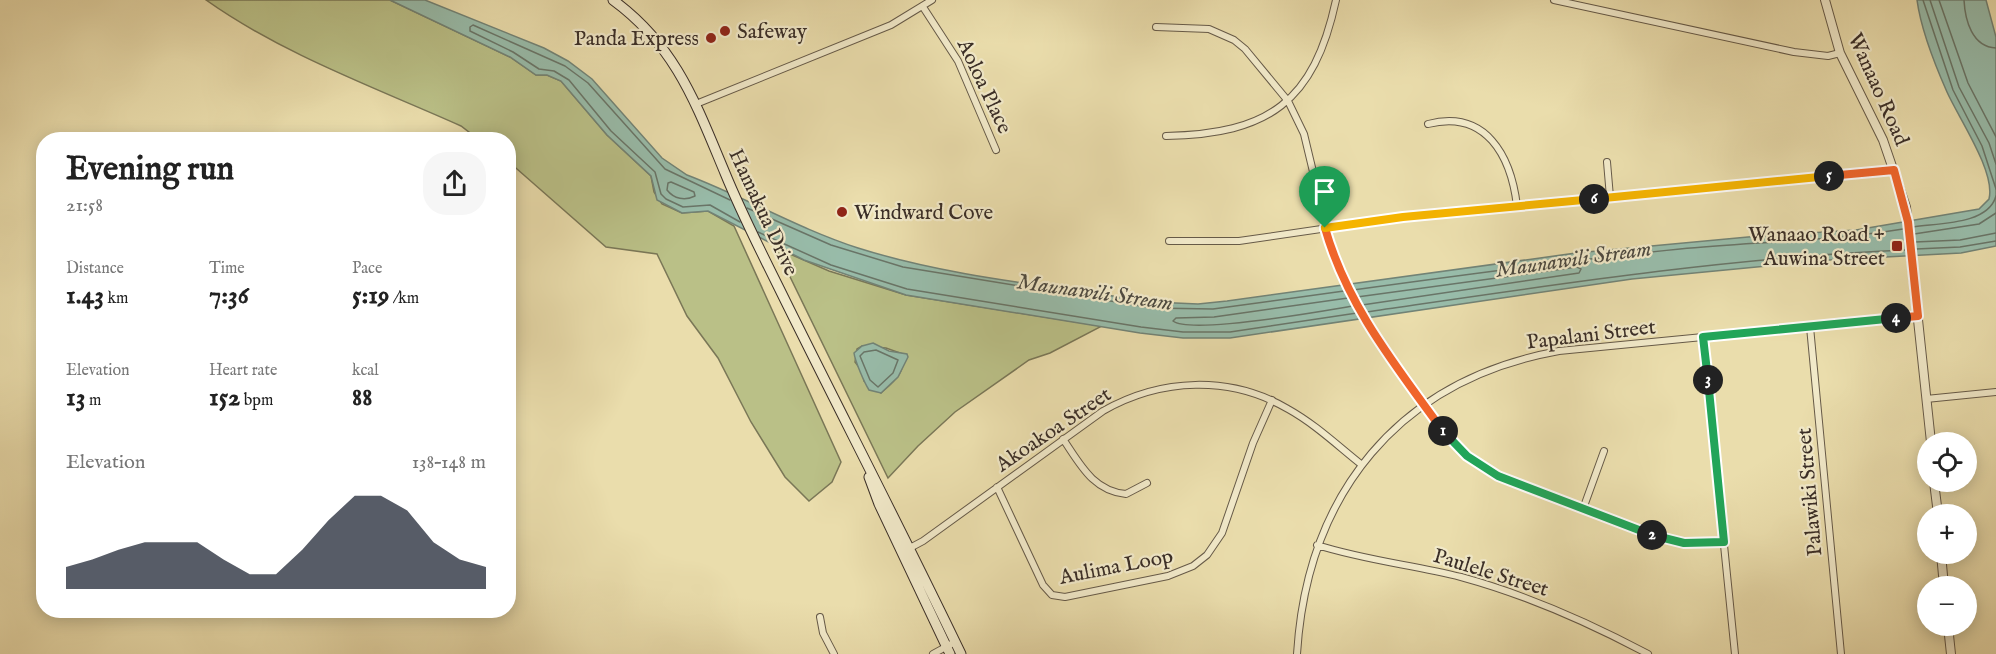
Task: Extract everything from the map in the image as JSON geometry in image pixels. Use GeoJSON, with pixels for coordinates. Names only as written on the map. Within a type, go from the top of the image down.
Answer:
{"type":"FeatureCollection","features":[{"type":"Feature","properties":{"kind":"main road","name":"Hamakua Drive"},"geometry":{"type":"LineString","coordinates":[[613,0],[639,21],[661,44],[679,70],[763,255],[861,454],[879,504],[906,550],[950,647],[961,654]]}},
{"type":"Feature","properties":{"kind":"street"},"geometry":{"type":"LineString","coordinates":[[696,104],[891,25],[932,0]]}},
{"type":"Feature","properties":{"kind":"street"},"geometry":{"type":"LineString","coordinates":[[1166,136],[1228,131],[1266,116],[1288,101],[1314,68],[1323,49],[1336,0]]}},
{"type":"Feature","properties":{"kind":"street"},"geometry":{"type":"LineString","coordinates":[[1554,0],[1794,52],[1828,56],[1840,53]]}},
{"type":"Feature","properties":{"kind":"street","name":"Wanaao Road"},"geometry":{"type":"LineString","coordinates":[[1825,0],[1840,53],[1883,140],[1906,207],[1930,432]]}},
{"type":"Feature","properties":{"kind":"street","name":"Aoloa Place"},"geometry":{"type":"LineString","coordinates":[[923,7],[958,62],[996,150]]}},
{"type":"Feature","properties":{"kind":"street"},"geometry":{"type":"LineString","coordinates":[[1155,27],[1209,29],[1234,40],[1245,49],[1288,101],[1306,141],[1325,228],[1340,273],[1364,321],[1457,447],[1480,466],[1519,485],[1671,541],[1724,542]]}},
{"type":"Feature","properties":{"kind":"street"},"geometry":{"type":"LineString","coordinates":[[1428,124],[1447,119],[1457,120],[1487,136],[1508,162],[1515,183],[1518,206]]}},
{"type":"Feature","properties":{"kind":"street"},"geometry":{"type":"LineString","coordinates":[[1607,162],[1610,197]]}},
{"type":"Feature","properties":{"kind":"street"},"geometry":{"type":"LineString","coordinates":[[1169,241],[1239,241],[1325,228],[1518,206],[1894,170]]}},
{"type":"Feature","properties":{"kind":"street","name":"Papalani Street"},"geometry":{"type":"LineString","coordinates":[[1297,654],[1301,603],[1317,544],[1341,495],[1362,465],[1389,435],[1425,405],[1476,376],[1531,357],[1559,351],[1918,316]]}},
{"type":"Feature","properties":{"kind":"street","name":"Palawiki Street"},"geometry":{"type":"LineString","coordinates":[[1810,327],[1841,654]]}},
{"type":"Feature","properties":{"kind":"street"},"geometry":{"type":"LineString","coordinates":[[1703,337],[1735,654]]}},
{"type":"Feature","properties":{"kind":"street","name":"Akoakoa Street"},"geometry":{"type":"LineString","coordinates":[[906,550],[1116,404],[1169,386],[1225,386],[1272,400],[1300,417],[1362,465]]}},
{"type":"Feature","properties":{"kind":"street"},"geometry":{"type":"LineString","coordinates":[[1926,399],[1996,392]]}},
{"type":"Feature","properties":{"kind":"street","name":"Aulima Loop"},"geometry":{"type":"LineString","coordinates":[[997,487],[1043,585],[1052,595],[1070,597],[1177,573],[1200,561],[1222,533],[1253,443],[1272,400]]}},
{"type":"Feature","properties":{"kind":"street"},"geometry":{"type":"LineString","coordinates":[[1063,440],[1089,477],[1101,486],[1126,494],[1147,483]]}},
{"type":"Feature","properties":{"kind":"street"},"geometry":{"type":"LineString","coordinates":[[1583,509],[1604,451]]}},
{"type":"Feature","properties":{"kind":"street","name":"Paulele Street"},"geometry":{"type":"LineString","coordinates":[[1317,544],[1358,557],[1416,567],[1496,587],[1572,616],[1648,654]]}},
{"type":"Feature","properties":{"kind":"street"},"geometry":{"type":"LineString","coordinates":[[820,617],[824,633],[834,654]]}},
{"type":"Feature","properties":{"kind":"street"},"geometry":{"type":"LineString","coordinates":[[1949,636],[1951,654]]}},
{"type":"Feature","properties":{"kind":"street"},"geometry":{"type":"LineString","coordinates":[[933,654],[950,647]]}},
{"type":"Feature","properties":{"kind":"green space"},"geometry":{"type":"Polygon","coordinates":[[[206,0],[390,0],[510,57],[536,75],[547,75],[561,81],[607,135],[651,176],[654,192],[662,204],[682,213],[708,211],[734,226],[841,462],[832,482],[809,501],[785,477],[751,422],[718,358],[687,316],[657,254],[606,247],[516,168],[516,132],[469,132],[461,126],[298,54],[206,0]]]}},
{"type":"Feature","properties":{"kind":"green space"},"geometry":{"type":"Polygon","coordinates":[[[776,248],[829,271],[906,295],[1102,326],[1050,353],[1029,360],[955,412],[888,478],[776,248]],[[862,346],[857,349],[855,362],[862,371],[864,381],[881,393],[898,376],[903,367],[903,354],[886,348],[862,346]]]}},
{"type":"Feature","properties":{"kind":"water","name":"Maunawili Stream"},"geometry":{"type":"Polygon","coordinates":[[[390,0],[425,0],[544,48],[568,61],[592,79],[662,158],[687,175],[836,240],[894,258],[967,274],[1153,302],[1198,304],[1576,253],[1748,237],[1856,230],[1979,209],[1989,199],[1990,188],[1987,174],[1938,70],[1925,35],[1917,0],[1986,0],[1996,37],[1996,246],[1961,253],[1829,260],[1632,279],[1230,338],[1183,338],[1140,333],[906,295],[804,260],[708,211],[682,213],[657,200],[651,176],[607,135],[561,81],[547,75],[536,75],[510,57],[390,0]]]}},
{"type":"Feature","properties":{"kind":"water"},"geometry":{"type":"Polygon","coordinates":[[[873,343],[889,351],[907,354],[908,357],[898,377],[881,393],[869,390],[854,353],[862,346],[873,343]]]}},
{"type":"Feature","properties":{"kind":"place","name":"Safeway"},"geometry":{"type":"Point","coordinates":[725,31]}},
{"type":"Feature","properties":{"kind":"place","name":"Panda Express"},"geometry":{"type":"Point","coordinates":[711,38]}},
{"type":"Feature","properties":{"kind":"place","name":"Windward Cove"},"geometry":{"type":"Point","coordinates":[842,212]}},
{"type":"Feature","properties":{"kind":"place","name":"Wanaao Road + Auwina Street"},"geometry":{"type":"Point","coordinates":[1897,246]}},
{"type":"Feature","properties":{"kind":"route"},"geometry":{"type":"LineString","coordinates":[[1894,170],[1906,207],[1918,316],[1703,337],[1724,542],[1684,543],[1651,535],[1519,485],[1480,466],[1457,447],[1445,434],[1364,321],[1340,273],[1325,228],[1403,217],[1894,170]]}}]}
